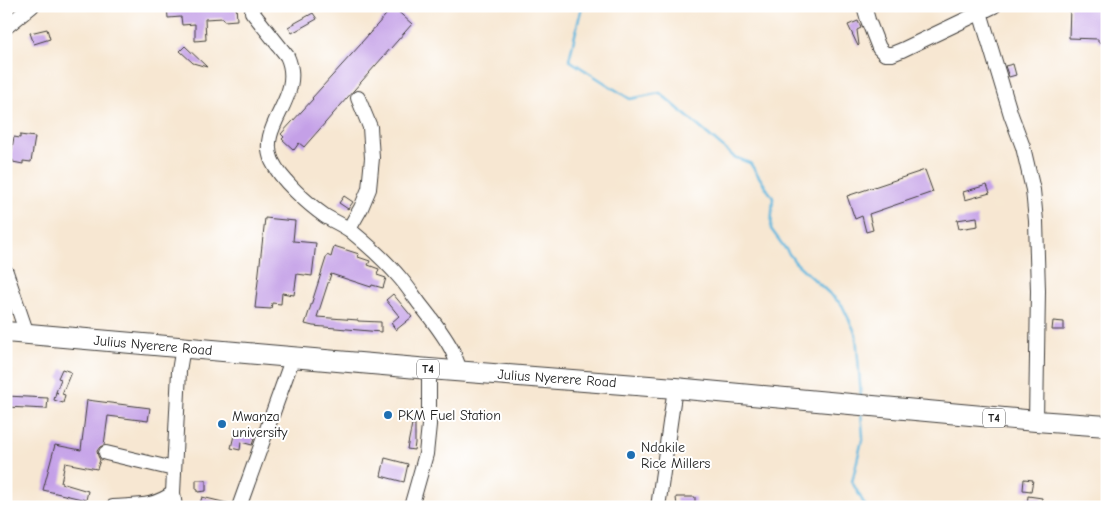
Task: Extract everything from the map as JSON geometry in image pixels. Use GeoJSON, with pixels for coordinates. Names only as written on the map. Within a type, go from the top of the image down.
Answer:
{"type":"FeatureCollection","features":[{"type":"Feature","properties":{"kind":"highway","name":"Julius Nyerere Road"},"geometry":{"type":"LineString","coordinates":[[6,332],[1107,426]]}},
{"type":"Feature","properties":{"kind":"street"},"geometry":{"type":"LineString","coordinates":[[6,27],[32,6]]}},
{"type":"Feature","properties":{"kind":"street"},"geometry":{"type":"LineString","coordinates":[[864,6],[879,48],[885,54],[892,54],[902,50],[994,6]]}},
{"type":"Feature","properties":{"kind":"street"},"geometry":{"type":"LineString","coordinates":[[252,12],[287,56],[292,72],[289,94],[270,134],[269,150],[272,161],[280,174],[308,204],[349,229],[400,278],[440,331],[452,350],[460,371]]}},
{"type":"Feature","properties":{"kind":"street"},"geometry":{"type":"LineString","coordinates":[[980,12],[1011,115],[1023,147],[1033,190],[1038,291],[1036,421]]}},
{"type":"Feature","properties":{"kind":"street"},"geometry":{"type":"LineString","coordinates":[[349,229],[369,189],[372,158],[370,127],[358,98]]}},
{"type":"Feature","properties":{"kind":"street"},"geometry":{"type":"LineString","coordinates":[[6,272],[27,334]]}},
{"type":"Feature","properties":{"kind":"street"},"geometry":{"type":"LineString","coordinates":[[175,507],[173,493],[174,469],[182,347]]}},
{"type":"Feature","properties":{"kind":"street"},"geometry":{"type":"LineString","coordinates":[[239,507],[293,357]]}},
{"type":"Feature","properties":{"kind":"street"},"geometry":{"type":"LineString","coordinates":[[411,507],[426,454],[430,405],[429,369]]}},
{"type":"Feature","properties":{"kind":"street"},"geometry":{"type":"LineString","coordinates":[[658,507],[675,388]]}},
{"type":"Feature","properties":{"kind":"street"},"geometry":{"type":"LineString","coordinates":[[106,453],[174,469]]}},
{"type":"Feature","properties":{"kind":"street"},"geometry":{"type":"LineString","coordinates":[[113,507],[145,505],[158,502],[173,493]]}},
{"type":"Feature","properties":{"kind":"building"},"geometry":{"type":"Polygon","coordinates":[[[167,6],[236,6],[237,20],[224,21],[223,18],[205,19],[206,40],[195,41],[195,24],[182,25],[181,17],[168,18],[167,6]]]}},
{"type":"Feature","properties":{"kind":"building"},"geometry":{"type":"Polygon","coordinates":[[[1070,6],[1105,6],[1105,14],[1107,14],[1107,43],[1098,42],[1098,39],[1069,38],[1070,6]]]}},
{"type":"Feature","properties":{"kind":"building"},"geometry":{"type":"Polygon","coordinates":[[[393,7],[412,24],[304,147],[299,143],[294,150],[282,139],[284,137],[281,134],[393,7]]]}},
{"type":"Feature","properties":{"kind":"building"},"geometry":{"type":"Polygon","coordinates":[[[313,13],[317,19],[292,33],[288,27],[313,13]]]}},
{"type":"Feature","properties":{"kind":"building"},"geometry":{"type":"Polygon","coordinates":[[[858,21],[861,28],[857,30],[858,46],[848,25],[858,21]]]}},
{"type":"Feature","properties":{"kind":"building"},"geometry":{"type":"Polygon","coordinates":[[[47,29],[50,39],[34,44],[30,33],[47,29]]]}},
{"type":"Feature","properties":{"kind":"building"},"geometry":{"type":"Polygon","coordinates":[[[185,46],[207,67],[193,63],[180,51],[185,46]]]}},
{"type":"Feature","properties":{"kind":"building"},"geometry":{"type":"Polygon","coordinates":[[[1013,64],[1016,75],[1009,77],[1005,66],[1013,64]]]}},
{"type":"Feature","properties":{"kind":"building"},"geometry":{"type":"Polygon","coordinates":[[[20,135],[35,137],[31,162],[23,161],[23,164],[13,162],[10,159],[14,137],[20,138],[20,135]]]}},
{"type":"Feature","properties":{"kind":"building"},"geometry":{"type":"Polygon","coordinates":[[[925,170],[933,192],[869,214],[873,230],[866,232],[862,216],[855,219],[847,196],[925,170]]]}},
{"type":"Feature","properties":{"kind":"building"},"geometry":{"type":"Polygon","coordinates":[[[987,185],[990,193],[965,200],[963,192],[987,185]]]}},
{"type":"Feature","properties":{"kind":"building"},"geometry":{"type":"Polygon","coordinates":[[[344,196],[353,202],[348,209],[339,203],[344,196]]]}},
{"type":"Feature","properties":{"kind":"building"},"geometry":{"type":"Polygon","coordinates":[[[977,217],[978,226],[959,229],[957,220],[977,217]]]}},
{"type":"Feature","properties":{"kind":"building"},"geometry":{"type":"Polygon","coordinates":[[[265,218],[295,221],[293,241],[316,243],[312,276],[297,274],[294,295],[282,293],[281,304],[272,303],[271,309],[255,308],[265,218]]]}},
{"type":"Feature","properties":{"kind":"building"},"geometry":{"type":"Polygon","coordinates":[[[334,246],[359,254],[358,257],[370,261],[368,265],[379,269],[377,275],[386,278],[383,288],[372,285],[371,287],[331,274],[317,317],[381,322],[381,332],[305,324],[327,255],[331,257],[334,246]]]}},
{"type":"Feature","properties":{"kind":"building"},"geometry":{"type":"Polygon","coordinates":[[[393,294],[412,317],[396,330],[391,323],[399,316],[386,300],[393,294]]]}},
{"type":"Feature","properties":{"kind":"building"},"geometry":{"type":"Polygon","coordinates":[[[1053,321],[1064,322],[1064,330],[1052,330],[1053,321]]]}},
{"type":"Feature","properties":{"kind":"building"},"geometry":{"type":"Polygon","coordinates":[[[62,369],[71,372],[62,394],[65,395],[63,403],[54,400],[61,379],[58,378],[62,369]]]}},
{"type":"Feature","properties":{"kind":"building"},"geometry":{"type":"Polygon","coordinates":[[[6,396],[48,398],[47,409],[6,407],[6,396]]]}},
{"type":"Feature","properties":{"kind":"building"},"geometry":{"type":"Polygon","coordinates":[[[87,400],[150,408],[148,421],[108,416],[104,445],[97,451],[100,460],[97,469],[65,463],[61,483],[88,491],[86,500],[43,490],[55,445],[81,450],[87,400]]]}},
{"type":"Feature","properties":{"kind":"building"},"geometry":{"type":"Polygon","coordinates":[[[412,424],[415,424],[414,450],[407,449],[412,424]]]}},
{"type":"Feature","properties":{"kind":"building"},"geometry":{"type":"Polygon","coordinates":[[[235,431],[255,436],[252,445],[241,442],[240,450],[231,448],[235,431]]]}},
{"type":"Feature","properties":{"kind":"building"},"geometry":{"type":"Polygon","coordinates":[[[385,458],[408,464],[404,482],[381,476],[385,458]]]}},
{"type":"Feature","properties":{"kind":"building"},"geometry":{"type":"Polygon","coordinates":[[[1024,479],[1033,480],[1031,491],[1023,490],[1024,479]]]}},
{"type":"Feature","properties":{"kind":"building"},"geometry":{"type":"Polygon","coordinates":[[[196,480],[206,480],[206,491],[198,492],[196,480]]]}},
{"type":"Feature","properties":{"kind":"building"},"geometry":{"type":"Polygon","coordinates":[[[1028,496],[1042,498],[1041,507],[1028,507],[1028,496]]]}},
{"type":"Feature","properties":{"kind":"building"},"geometry":{"type":"Polygon","coordinates":[[[202,497],[231,504],[230,507],[199,507],[202,497]]]}},
{"type":"Feature","properties":{"kind":"building"},"geometry":{"type":"Polygon","coordinates":[[[676,497],[695,497],[695,507],[677,507],[676,497]]]}},
{"type":"Feature","properties":{"kind":"waterway"},"geometry":{"type":"LineString","coordinates":[[582,6],[569,60],[630,99],[660,93],[734,157],[750,163],[773,198],[771,229],[795,262],[842,305],[856,334],[861,396]]}},
{"type":"Feature","properties":{"kind":"waterway"},"geometry":{"type":"LineString","coordinates":[[861,412],[863,436],[852,482],[866,507]]}},
{"type":"Feature","properties":{"kind":"place","name":"PKM Fuel Station"},"geometry":{"type":"Point","coordinates":[388,415]}},
{"type":"Feature","properties":{"kind":"place","name":"Mwanza university"},"geometry":{"type":"Point","coordinates":[222,424]}},
{"type":"Feature","properties":{"kind":"place","name":"Ndakile Rice Millers"},"geometry":{"type":"Point","coordinates":[631,455]}}]}
